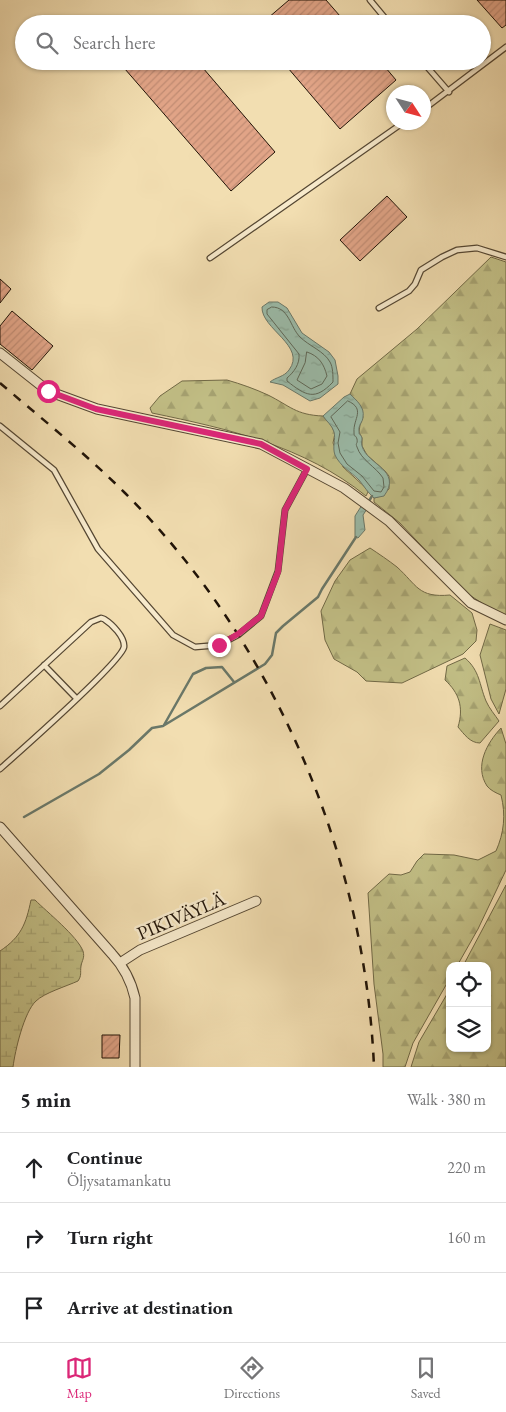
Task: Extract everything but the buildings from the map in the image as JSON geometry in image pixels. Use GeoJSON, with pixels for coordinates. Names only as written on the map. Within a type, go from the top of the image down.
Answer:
{"type":"FeatureCollection","features":[{"type":"Feature","properties":{"kind":"street"},"geometry":{"type":"LineString","coordinates":[[0,353],[48,391],[96,409],[261,444],[344,488],[389,521],[471,604],[506,620]]}},
{"type":"Feature","properties":{"kind":"street"},"geometry":{"type":"LineString","coordinates":[[0,827],[120,963],[130,979],[135,998],[135,1067]]}},
{"type":"Feature","properties":{"kind":"street","name":"PIKIVÄYLÄ"},"geometry":{"type":"LineString","coordinates":[[120,963],[140,950],[256,901]]}},
{"type":"Feature","properties":{"kind":"lane"},"geometry":{"type":"LineString","coordinates":[[370,0],[382,15]]}},
{"type":"Feature","properties":{"kind":"lane"},"geometry":{"type":"LineString","coordinates":[[491,59],[506,47]]}},
{"type":"Feature","properties":{"kind":"lane"},"geometry":{"type":"LineString","coordinates":[[430,70],[448,92]]}},
{"type":"Feature","properties":{"kind":"lane"},"geometry":{"type":"LineString","coordinates":[[431,104],[476,70]]}},
{"type":"Feature","properties":{"kind":"lane"},"geometry":{"type":"LineString","coordinates":[[210,258],[393,130]]}},
{"type":"Feature","properties":{"kind":"lane"},"geometry":{"type":"LineString","coordinates":[[379,308],[409,291],[416,284],[421,270],[442,256],[457,250],[477,248],[506,257]]}},
{"type":"Feature","properties":{"kind":"lane"},"geometry":{"type":"LineString","coordinates":[[0,426],[54,470],[98,549],[173,635],[194,647],[219,645],[238,634],[261,616],[278,572],[285,510],[307,469]]}},
{"type":"Feature","properties":{"kind":"lane"},"geometry":{"type":"LineString","coordinates":[[0,706],[91,622],[101,618],[108,621],[122,638],[124,642],[122,650],[76,698],[0,769]]}},
{"type":"Feature","properties":{"kind":"lane"},"geometry":{"type":"LineString","coordinates":[[44,665],[76,698]]}},
{"type":"Feature","properties":{"kind":"green space"},"geometry":{"type":"Polygon","coordinates":[[[491,257],[506,262],[506,617],[465,592],[400,523],[374,502],[374,498],[389,489],[389,476],[367,455],[362,446],[362,438],[359,432],[363,417],[356,400],[350,394],[357,379],[417,329],[491,257]]]}},
{"type":"Feature","properties":{"kind":"green space"},"geometry":{"type":"Polygon","coordinates":[[[227,380],[263,393],[300,412],[323,416],[335,433],[333,443],[343,467],[366,488],[368,492],[366,496],[317,464],[291,452],[237,433],[152,413],[150,408],[160,396],[182,381],[227,380]]]}},
{"type":"Feature","properties":{"kind":"green space"},"geometry":{"type":"Polygon","coordinates":[[[370,548],[397,567],[419,589],[431,594],[450,595],[472,613],[477,630],[476,641],[463,654],[402,683],[366,681],[357,672],[334,659],[325,640],[321,611],[335,581],[350,560],[370,548]]]}},
{"type":"Feature","properties":{"kind":"green space"},"geometry":{"type":"Polygon","coordinates":[[[490,624],[506,630],[506,689],[499,714],[491,699],[480,655],[490,624]]]}},
{"type":"Feature","properties":{"kind":"green space"},"geometry":{"type":"Polygon","coordinates":[[[465,658],[474,668],[486,701],[499,721],[480,743],[470,740],[458,727],[460,720],[459,701],[454,690],[445,680],[447,666],[465,658]]]}},
{"type":"Feature","properties":{"kind":"green space"},"geometry":{"type":"Polygon","coordinates":[[[501,728],[506,744],[506,870],[478,929],[459,962],[446,962],[446,985],[413,1043],[405,1067],[383,1067],[374,984],[368,893],[389,874],[401,875],[410,872],[424,854],[454,855],[478,860],[496,851],[503,824],[503,802],[501,795],[487,786],[482,771],[484,755],[491,741],[501,728]]]}},
{"type":"Feature","properties":{"kind":"green space"},"geometry":{"type":"Polygon","coordinates":[[[506,885],[506,1067],[411,1067],[419,1042],[446,996],[446,1052],[491,1052],[491,962],[465,962],[506,885]]]}},
{"type":"Feature","properties":{"kind":"green space"},"geometry":{"type":"Polygon","coordinates":[[[31,900],[35,900],[68,931],[80,945],[84,955],[78,981],[50,992],[32,1006],[24,1022],[13,1067],[0,1067],[0,951],[13,941],[22,929],[31,900]]]}},
{"type":"Feature","properties":{"kind":"water"},"geometry":{"type":"Polygon","coordinates":[[[269,302],[278,302],[287,308],[302,333],[329,352],[335,360],[338,384],[320,398],[310,401],[283,385],[270,382],[287,372],[293,361],[288,345],[268,323],[264,315],[262,307],[269,302]]]}},
{"type":"Feature","properties":{"kind":"water"},"geometry":{"type":"Polygon","coordinates":[[[350,394],[363,410],[359,434],[362,438],[362,446],[365,453],[382,468],[389,480],[389,487],[384,496],[374,498],[335,455],[334,432],[323,416],[350,394]]]}},
{"type":"Feature","properties":{"kind":"water"},"geometry":{"type":"Polygon","coordinates":[[[362,505],[367,509],[363,515],[365,530],[358,538],[355,537],[355,516],[362,505]]]}},
{"type":"Feature","properties":{"kind":"waterway"},"geometry":{"type":"LineString","coordinates":[[369,501],[372,496]]}},
{"type":"Feature","properties":{"kind":"waterway"},"geometry":{"type":"LineString","coordinates":[[24,817],[99,774],[129,750],[152,728],[163,726],[265,664],[272,655],[276,633],[318,597],[356,537]]}},
{"type":"Feature","properties":{"kind":"waterway"},"geometry":{"type":"LineString","coordinates":[[164,725],[193,674],[206,668],[222,667],[234,682]]}},
{"type":"Feature","properties":{"kind":"railway"},"geometry":{"type":"LineString","coordinates":[[0,383],[64,437],[125,493],[178,552],[226,616],[267,685],[302,757],[331,832],[352,909],[367,988],[374,1067]]}},
{"type":"Feature","properties":{"kind":"route"},"geometry":{"type":"LineString","coordinates":[[48,391],[96,409],[261,444],[307,469],[285,510],[278,572],[261,616],[238,634],[219,645]]}}]}
